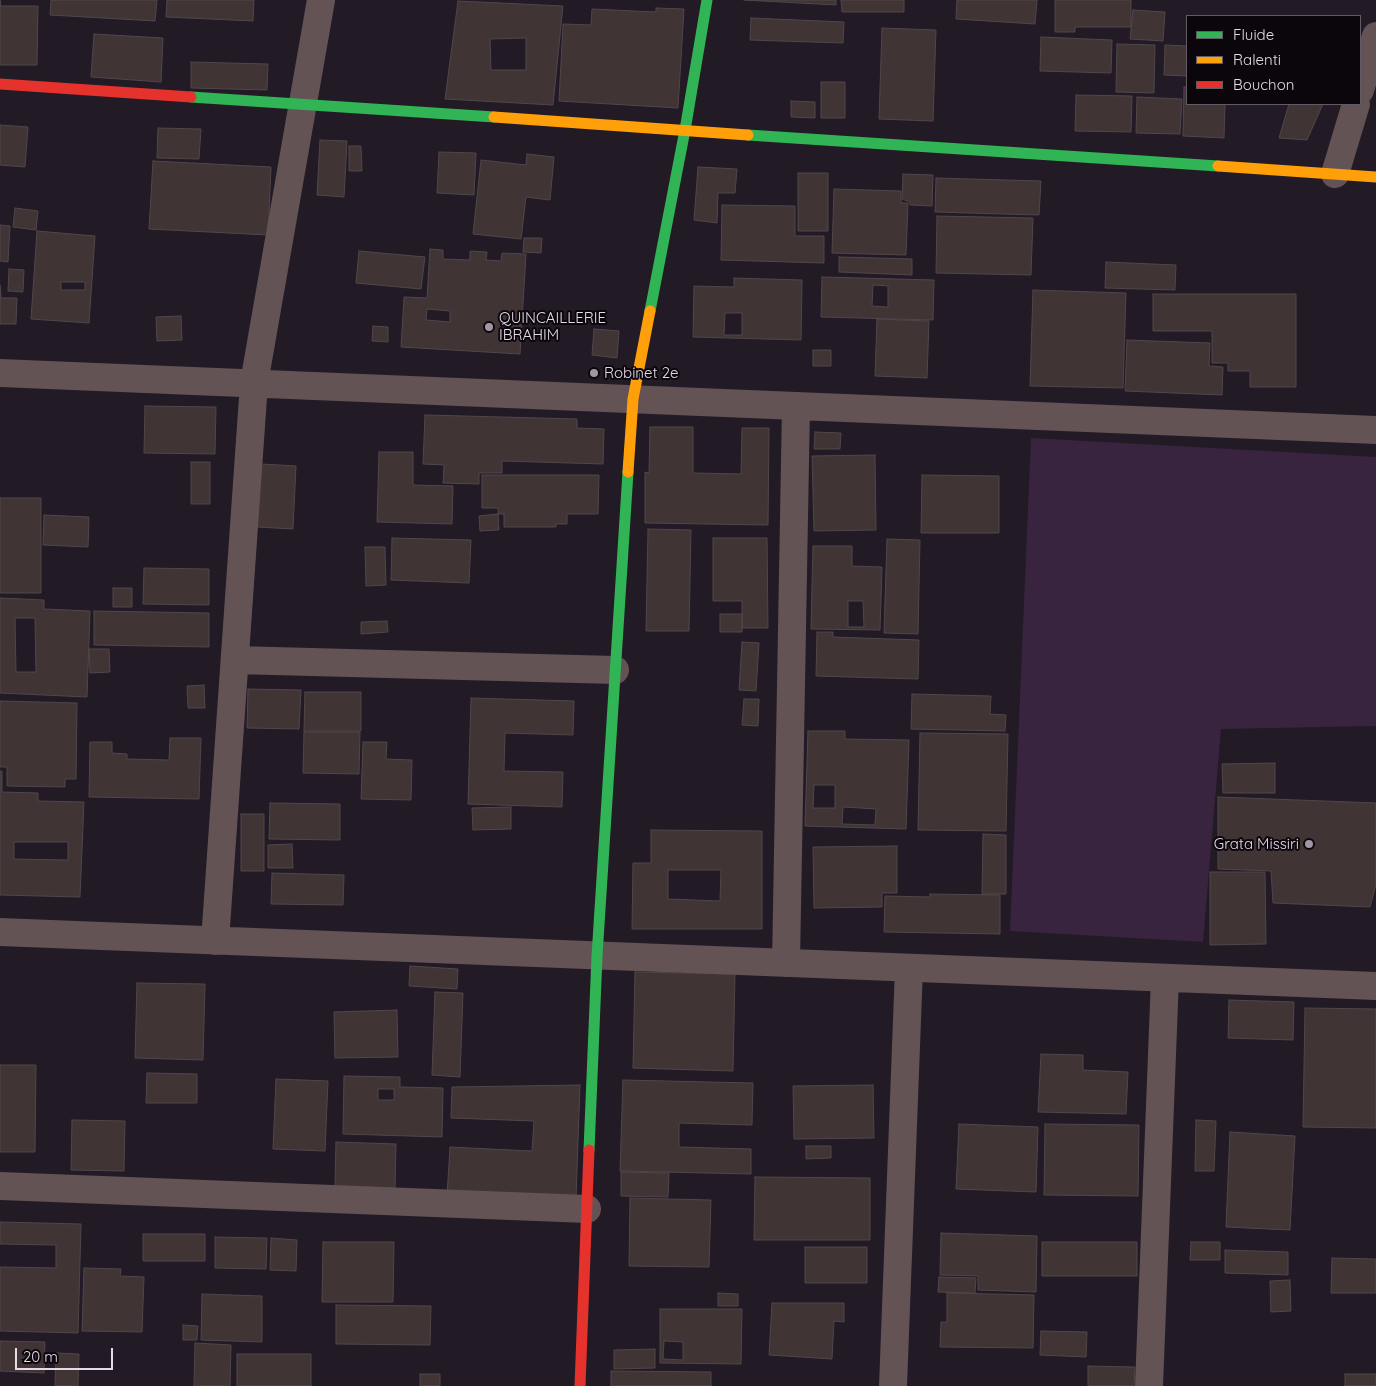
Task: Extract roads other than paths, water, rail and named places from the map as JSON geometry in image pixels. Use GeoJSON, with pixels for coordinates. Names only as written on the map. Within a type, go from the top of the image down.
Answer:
{"type":"FeatureCollection","features":[{"type":"Feature","properties":{"kind":"street"},"geometry":{"type":"LineString","coordinates":[[215,941],[254,383],[321,0]]}},
{"type":"Feature","properties":{"kind":"street"},"geometry":{"type":"LineString","coordinates":[[580,1386],[597,956],[633,399],[685,130],[707,0]]}},
{"type":"Feature","properties":{"kind":"street"},"geometry":{"type":"LineString","coordinates":[[1361,87],[1376,36]]}},
{"type":"Feature","properties":{"kind":"street"},"geometry":{"type":"LineString","coordinates":[[0,84],[1376,176]]}},
{"type":"Feature","properties":{"kind":"street"},"geometry":{"type":"LineString","coordinates":[[1335,174],[1356,105]]}},
{"type":"Feature","properties":{"kind":"street"},"geometry":{"type":"LineString","coordinates":[[0,373],[1376,430]]}},
{"type":"Feature","properties":{"kind":"street"},"geometry":{"type":"LineString","coordinates":[[786,963],[796,406]]}},
{"type":"Feature","properties":{"kind":"street"},"geometry":{"type":"LineString","coordinates":[[235,660],[616,670]]}},
{"type":"Feature","properties":{"kind":"street"},"geometry":{"type":"LineString","coordinates":[[0,932],[1376,986]]}},
{"type":"Feature","properties":{"kind":"street"},"geometry":{"type":"LineString","coordinates":[[893,1386],[909,968]]}},
{"type":"Feature","properties":{"kind":"street"},"geometry":{"type":"LineString","coordinates":[[1149,1386],[1165,978]]}},
{"type":"Feature","properties":{"kind":"street"},"geometry":{"type":"LineString","coordinates":[[0,1186],[587,1209]]}},
{"type":"Feature","properties":{"kind":"place","name":"QUINCAILLERIE IBRAHIM"},"geometry":{"type":"Point","coordinates":[489,327]}},
{"type":"Feature","properties":{"kind":"place","name":"Robinet 2e"},"geometry":{"type":"Point","coordinates":[594,373]}},
{"type":"Feature","properties":{"kind":"place","name":"Grata Missiri"},"geometry":{"type":"Point","coordinates":[1309,844]}}]}
